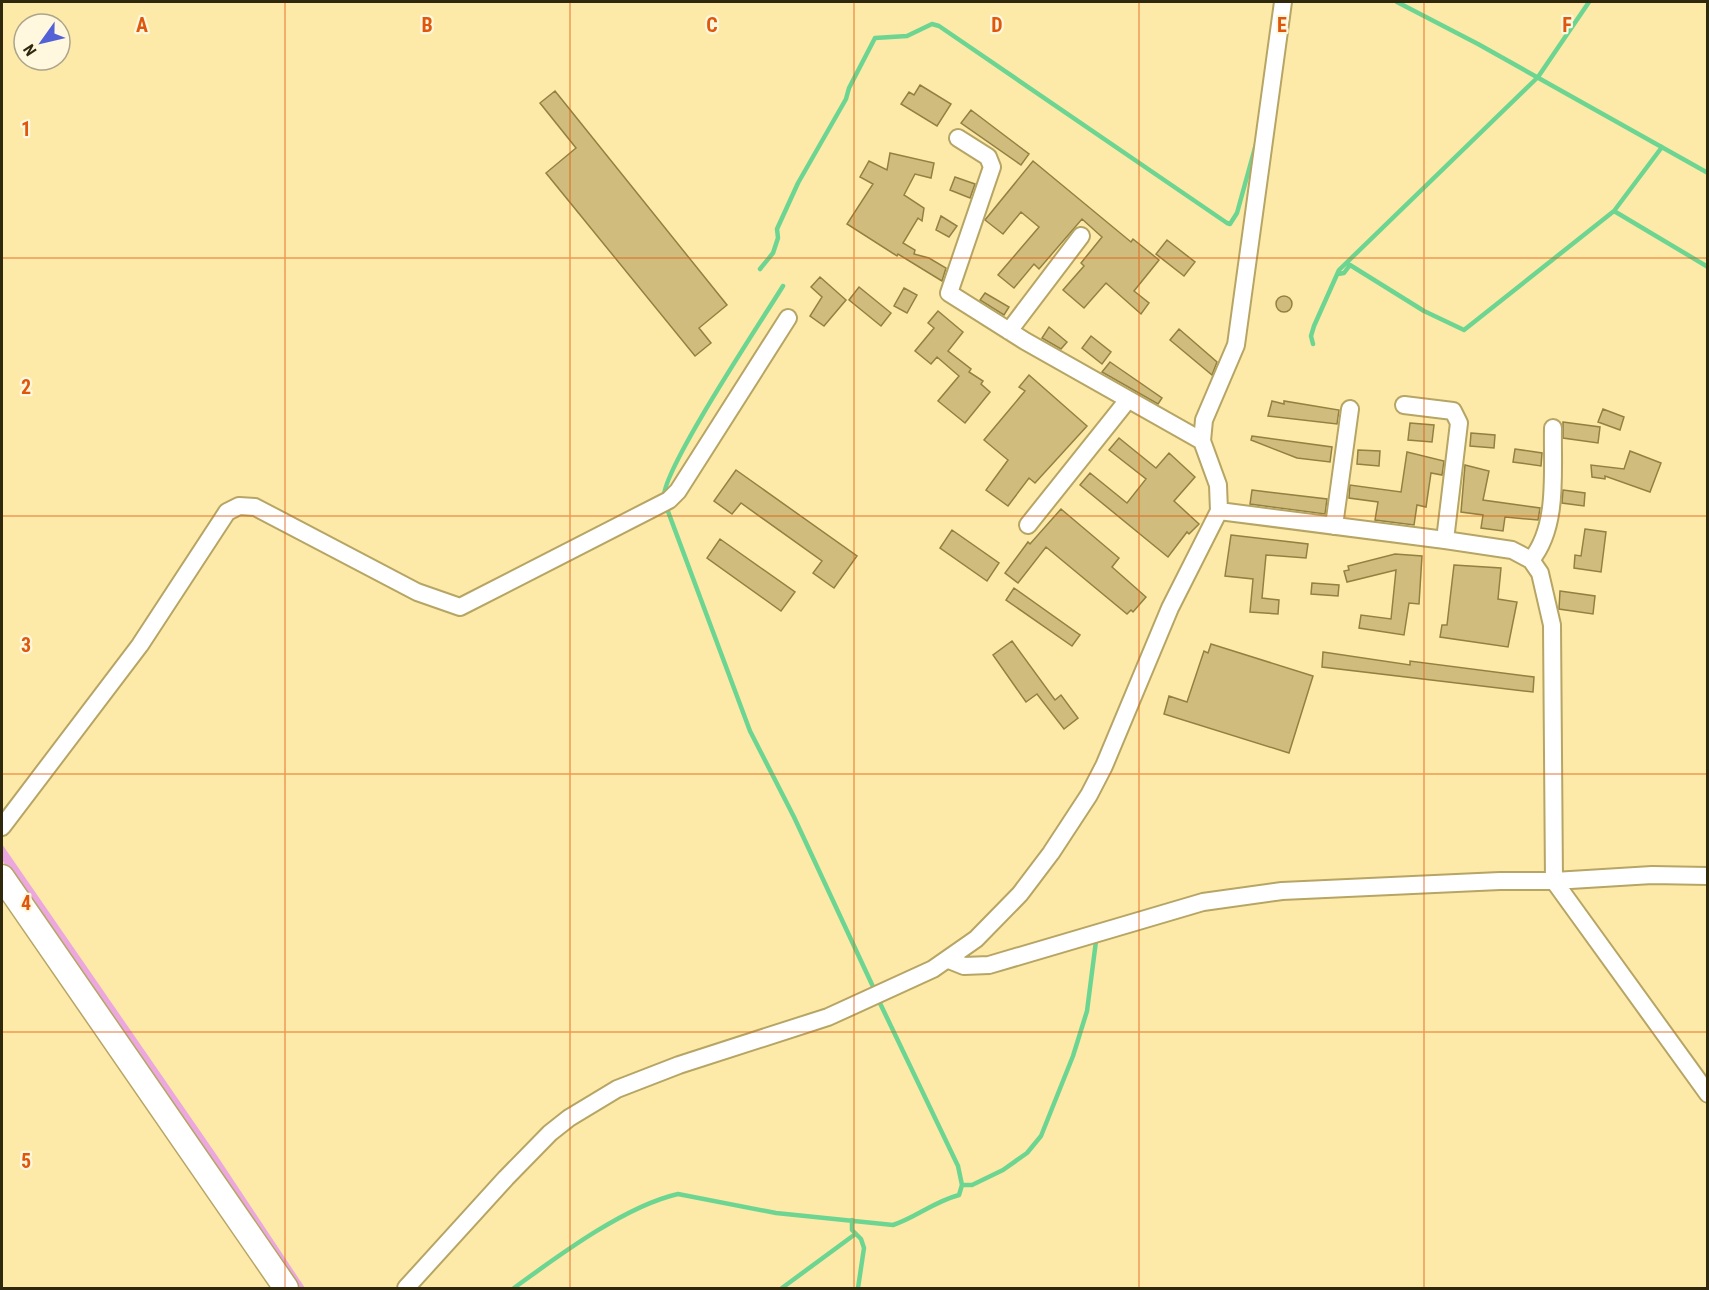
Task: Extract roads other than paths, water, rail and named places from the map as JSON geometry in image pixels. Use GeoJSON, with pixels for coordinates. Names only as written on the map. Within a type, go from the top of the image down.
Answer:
{"type":"FeatureCollection","features":[{"type":"Feature","properties":{"kind":"main road"},"geometry":{"type":"LineString","coordinates":[[2,877],[286,1288]]}},
{"type":"Feature","properties":{"kind":"street"},"geometry":{"type":"LineString","coordinates":[[406,1288],[545,1138],[595,1101],[616,1089],[678,1065],[828,1017],[949,960],[976,939],[1020,894],[1089,795],[1170,608],[1219,511],[1218,485],[1202,441],[1204,420],[1236,345],[1283,2]]}},
{"type":"Feature","properties":{"kind":"street"},"geometry":{"type":"LineString","coordinates":[[958,138],[988,157],[992,167],[950,293],[1127,401],[1202,441]]}},
{"type":"Feature","properties":{"kind":"street"},"geometry":{"type":"LineString","coordinates":[[1009,331],[1081,236]]}},
{"type":"Feature","properties":{"kind":"street"},"geometry":{"type":"LineString","coordinates":[[2,827],[140,645],[223,516],[239,506],[255,507],[417,592],[459,607],[664,502],[678,490],[788,318]]}},
{"type":"Feature","properties":{"kind":"street"},"geometry":{"type":"LineString","coordinates":[[1028,525],[1127,401]]}},
{"type":"Feature","properties":{"kind":"street"},"geometry":{"type":"LineString","coordinates":[[1404,405],[1453,411],[1459,423],[1445,540]]}},
{"type":"Feature","properties":{"kind":"street"},"geometry":{"type":"LineString","coordinates":[[1334,526],[1350,409]]}},
{"type":"Feature","properties":{"kind":"street"},"geometry":{"type":"LineString","coordinates":[[1531,560],[1541,548],[1549,522],[1553,428]]}},
{"type":"Feature","properties":{"kind":"street"},"geometry":{"type":"LineString","coordinates":[[1219,511],[1512,550],[1531,560],[1540,573],[1552,626],[1555,703],[1554,882],[1707,1094]]}},
{"type":"Feature","properties":{"kind":"street"},"geometry":{"type":"LineString","coordinates":[[949,960],[964,966],[989,964],[1203,902],[1237,897],[1294,891],[1500,881],[1554,882],[1652,874],[1707,876]]}},
{"type":"Feature","properties":{"kind":"waterway"},"geometry":{"type":"LineString","coordinates":[[1397,2],[1478,44],[1708,173]]}},
{"type":"Feature","properties":{"kind":"waterway"},"geometry":{"type":"LineString","coordinates":[[1313,344],[1311,336],[1314,326],[1339,270],[1538,77],[1589,2]]}},
{"type":"Feature","properties":{"kind":"waterway"},"geometry":{"type":"LineString","coordinates":[[760,269],[773,253],[778,238],[777,229],[798,183],[846,99],[849,88],[875,38],[907,36],[932,24],[939,26],[1230,224],[1237,213],[1256,144]]}},
{"type":"Feature","properties":{"kind":"waterway"},"geometry":{"type":"LineString","coordinates":[[1338,274],[1344,273],[1350,265],[1424,311],[1464,330],[1614,211],[1662,147]]}},
{"type":"Feature","properties":{"kind":"waterway"},"geometry":{"type":"LineString","coordinates":[[1614,211],[1708,267]]}},
{"type":"Feature","properties":{"kind":"waterway"},"geometry":{"type":"LineString","coordinates":[[664,498],[667,483],[695,428],[783,286]]}},
{"type":"Feature","properties":{"kind":"waterway"},"geometry":{"type":"LineString","coordinates":[[666,506],[750,731],[794,817],[875,991]]}},
{"type":"Feature","properties":{"kind":"waterway"},"geometry":{"type":"LineString","coordinates":[[962,1185],[972,1185],[1003,1170],[1027,1153],[1041,1136],[1073,1056],[1087,1011],[1096,941]]}},
{"type":"Feature","properties":{"kind":"waterway"},"geometry":{"type":"LineString","coordinates":[[514,1288],[571,1247],[614,1221],[636,1209],[678,1194],[776,1213],[893,1225],[959,1195],[962,1185],[958,1166],[878,999]]}},
{"type":"Feature","properties":{"kind":"waterway"},"geometry":{"type":"LineString","coordinates":[[852,1220],[852,1230],[861,1239],[864,1248],[858,1288]]}},
{"type":"Feature","properties":{"kind":"waterway"},"geometry":{"type":"LineString","coordinates":[[782,1288],[854,1235]]}}]}
